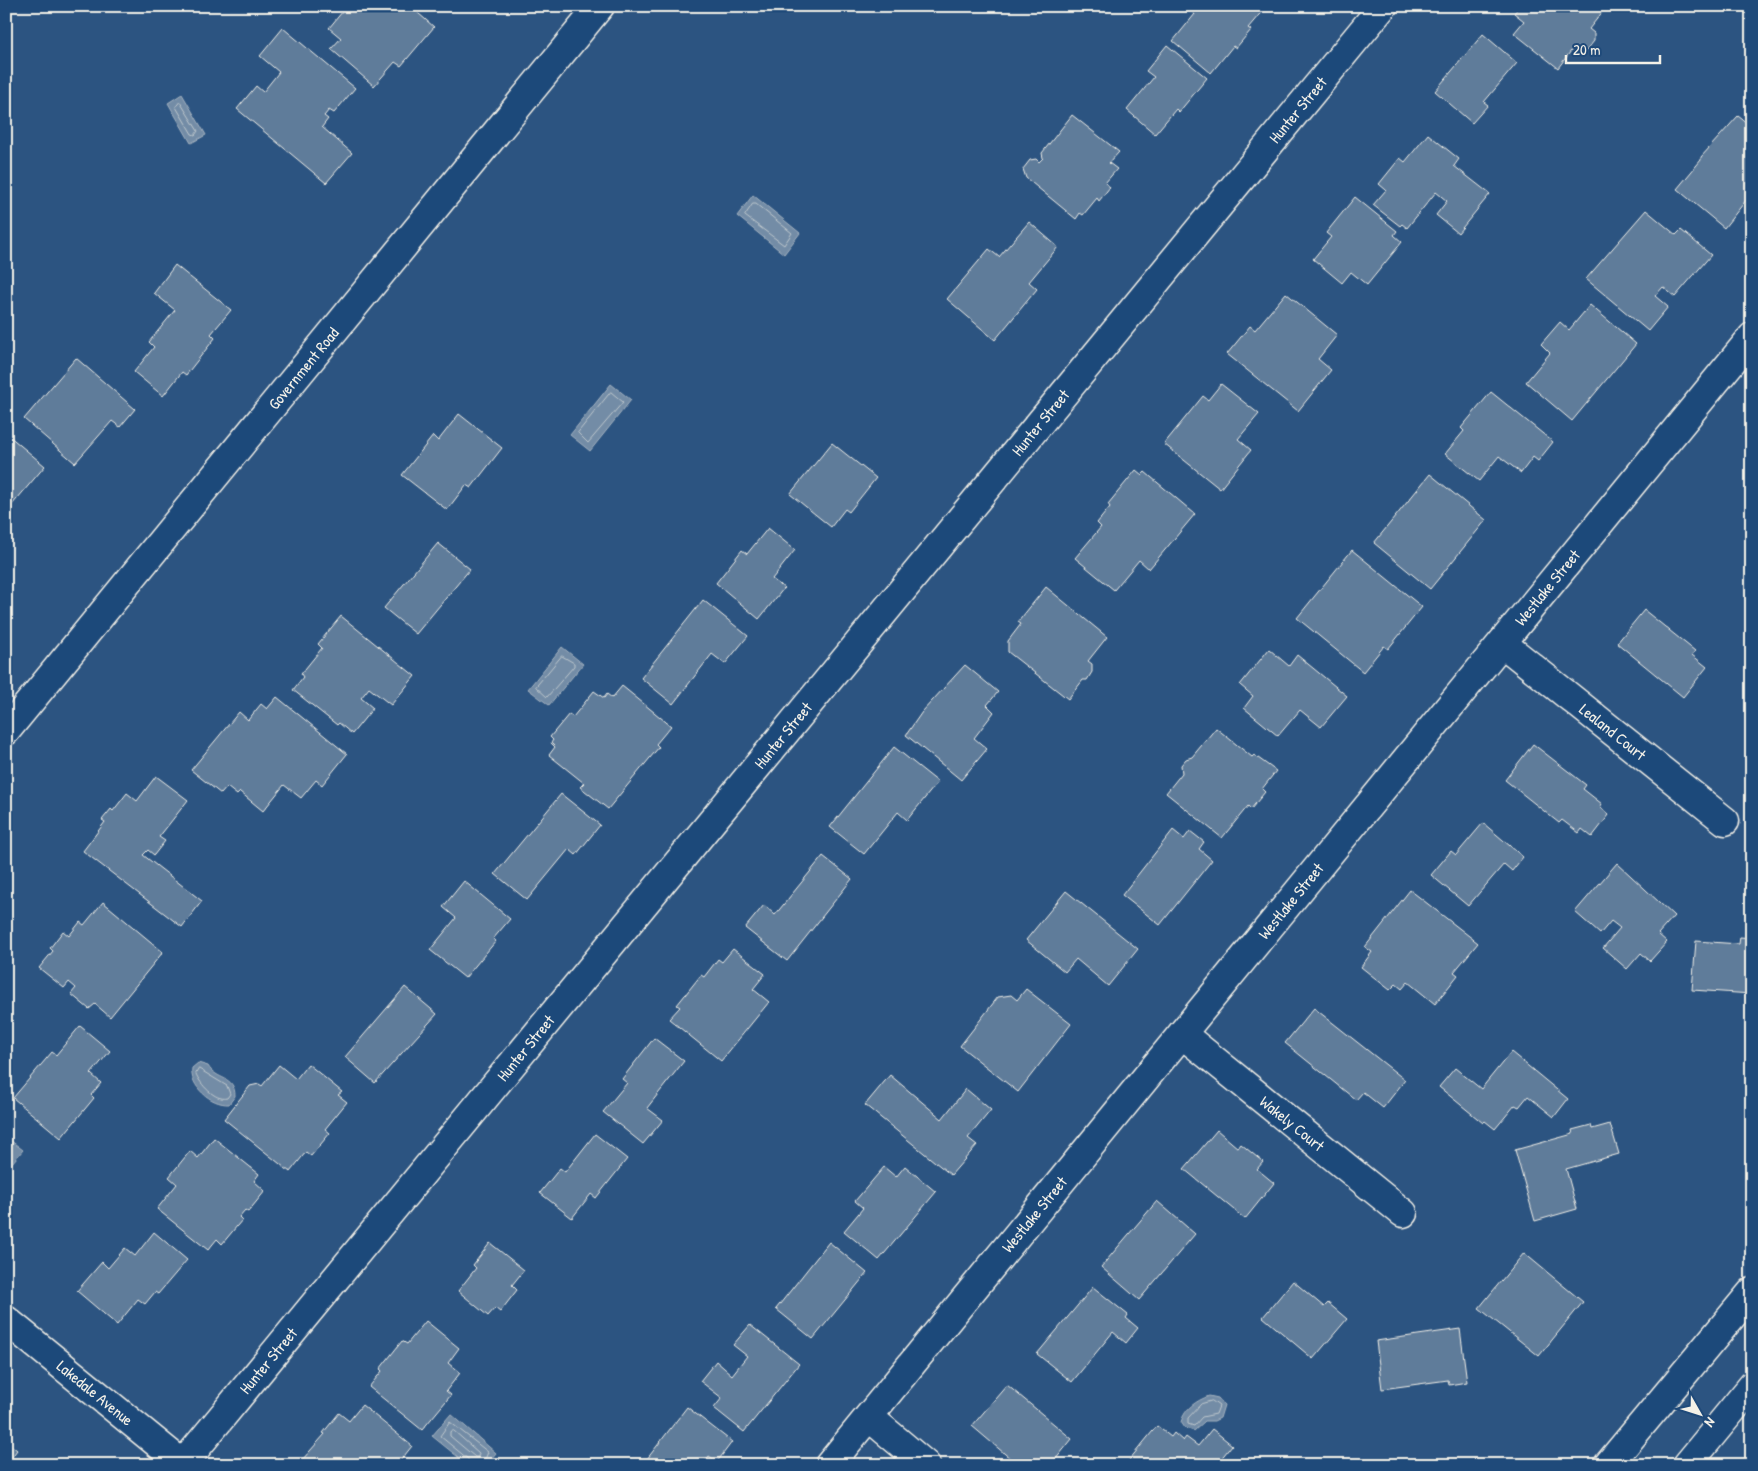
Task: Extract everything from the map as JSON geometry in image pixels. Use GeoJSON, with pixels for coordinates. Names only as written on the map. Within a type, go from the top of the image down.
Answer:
{"type":"FeatureCollection","features":[{"type":"Feature","properties":{"kind":"street","name":"Government Road"},"geometry":{"type":"LineString","coordinates":[[6,731],[600,6]]}},
{"type":"Feature","properties":{"kind":"street","name":"Hunter Street"},"geometry":{"type":"LineString","coordinates":[[183,1464],[1383,6]]}},
{"type":"Feature","properties":{"kind":"street","name":"Westlake Street"},"geometry":{"type":"LineString","coordinates":[[829,1465],[1752,337]]}},
{"type":"Feature","properties":{"kind":"street","name":"Lealand Court"},"geometry":{"type":"LineString","coordinates":[[1502,643],[1725,821]]}},
{"type":"Feature","properties":{"kind":"street","name":"Wakely Court"},"geometry":{"type":"LineString","coordinates":[[1182,1034],[1402,1213]]}},
{"type":"Feature","properties":{"kind":"street"},"geometry":{"type":"LineString","coordinates":[[1608,1465],[1752,1292]]}},
{"type":"Feature","properties":{"kind":"street","name":"Lakedale Avenue"},"geometry":{"type":"LineString","coordinates":[[6,1320],[183,1464]]}},
{"type":"Feature","properties":{"kind":"street"},"geometry":{"type":"LineString","coordinates":[[1687,1465],[1752,1386]]}},
{"type":"Feature","properties":{"kind":"street"},"geometry":{"type":"LineString","coordinates":[[869,1417],[926,1465]]}},
{"type":"Feature","properties":{"kind":"water"},"geometry":{"type":"Polygon","coordinates":[[[182,94],[206,135],[191,143],[168,103],[182,94]]]}},
{"type":"Feature","properties":{"kind":"water"},"geometry":{"type":"Polygon","coordinates":[[[753,195],[800,233],[784,254],[737,216],[753,195]]]}},
{"type":"Feature","properties":{"kind":"water"},"geometry":{"type":"Polygon","coordinates":[[[611,384],[631,400],[590,451],[570,435],[611,384]]]}},
{"type":"Feature","properties":{"kind":"water"},"geometry":{"type":"Polygon","coordinates":[[[562,647],[583,664],[549,705],[528,689],[562,647]]]}},
{"type":"Feature","properties":{"kind":"water"},"geometry":{"type":"Polygon","coordinates":[[[198,1063],[208,1066],[216,1074],[229,1081],[234,1089],[235,1096],[229,1104],[209,1098],[198,1088],[192,1075],[192,1068],[198,1063]]]}},
{"type":"Feature","properties":{"kind":"water"},"geometry":{"type":"Polygon","coordinates":[[[6,1137],[23,1150],[6,1170],[6,1137]]]}},
{"type":"Feature","properties":{"kind":"water"},"geometry":{"type":"Polygon","coordinates":[[[1209,1396],[1218,1398],[1224,1405],[1220,1418],[1214,1421],[1205,1421],[1194,1431],[1185,1428],[1181,1422],[1188,1409],[1209,1396]]]}},
{"type":"Feature","properties":{"kind":"water"},"geometry":{"type":"Polygon","coordinates":[[[451,1414],[496,1453],[486,1465],[468,1465],[432,1436],[451,1414]]]}},
{"type":"Feature","properties":{"kind":"building"},"geometry":{"type":"Polygon","coordinates":[[[347,6],[410,6],[434,27],[401,66],[395,62],[374,86],[331,49],[341,38],[329,28],[347,6]]]}},
{"type":"Feature","properties":{"kind":"building"},"geometry":{"type":"Polygon","coordinates":[[[1193,6],[1260,6],[1264,9],[1248,28],[1251,30],[1236,48],[1233,46],[1211,73],[1173,41],[1195,14],[1190,10],[1193,6]]]}},
{"type":"Feature","properties":{"kind":"building"},"geometry":{"type":"Polygon","coordinates":[[[1520,6],[1607,6],[1589,29],[1594,33],[1594,41],[1586,51],[1579,52],[1574,47],[1558,68],[1514,33],[1524,21],[1514,13],[1520,6]]]}},
{"type":"Feature","properties":{"kind":"building"},"geometry":{"type":"Polygon","coordinates":[[[283,28],[355,88],[334,113],[329,110],[324,116],[328,119],[322,127],[352,153],[326,183],[237,109],[256,86],[263,92],[279,72],[260,56],[283,28]]]}},
{"type":"Feature","properties":{"kind":"building"},"geometry":{"type":"Polygon","coordinates":[[[1483,34],[1517,63],[1484,102],[1488,105],[1472,123],[1435,91],[1483,34]]]}},
{"type":"Feature","properties":{"kind":"building"},"geometry":{"type":"Polygon","coordinates":[[[1167,45],[1207,78],[1179,112],[1176,109],[1155,134],[1127,110],[1154,77],[1146,71],[1167,45]]]}},
{"type":"Feature","properties":{"kind":"building"},"geometry":{"type":"Polygon","coordinates":[[[1072,115],[1119,152],[1109,163],[1117,169],[1105,183],[1110,187],[1099,201],[1097,198],[1083,215],[1080,213],[1076,219],[1026,178],[1023,169],[1030,160],[1036,159],[1039,162],[1043,158],[1042,153],[1072,115]]]}},
{"type":"Feature","properties":{"kind":"building"},"geometry":{"type":"Polygon","coordinates":[[[1738,116],[1752,127],[1752,203],[1747,199],[1724,228],[1677,189],[1701,160],[1701,157],[1738,116]]]}},
{"type":"Feature","properties":{"kind":"building"},"geometry":{"type":"Polygon","coordinates":[[[1428,134],[1459,159],[1454,166],[1490,194],[1458,233],[1436,215],[1447,201],[1436,192],[1407,228],[1402,224],[1400,226],[1373,205],[1386,190],[1379,184],[1400,158],[1405,162],[1428,134]]]}},
{"type":"Feature","properties":{"kind":"building"},"geometry":{"type":"Polygon","coordinates":[[[1355,197],[1397,231],[1394,235],[1402,242],[1367,285],[1351,272],[1342,283],[1313,259],[1331,237],[1326,233],[1355,197]]]}},
{"type":"Feature","properties":{"kind":"building"},"geometry":{"type":"Polygon","coordinates":[[[1646,210],[1676,235],[1681,230],[1711,255],[1675,297],[1663,287],[1655,296],[1668,307],[1648,331],[1586,279],[1646,210]]]}},
{"type":"Feature","properties":{"kind":"building"},"geometry":{"type":"Polygon","coordinates":[[[1029,222],[1058,247],[1029,282],[1037,289],[995,340],[947,299],[989,249],[999,257],[1029,222]]]}},
{"type":"Feature","properties":{"kind":"building"},"geometry":{"type":"Polygon","coordinates":[[[175,265],[231,310],[211,334],[215,338],[186,375],[182,372],[163,396],[134,372],[154,347],[149,342],[175,310],[154,293],[175,265]]]}},
{"type":"Feature","properties":{"kind":"building"},"geometry":{"type":"Polygon","coordinates":[[[1286,293],[1337,335],[1318,359],[1331,370],[1298,411],[1227,354],[1250,326],[1255,330],[1286,293]]]}},
{"type":"Feature","properties":{"kind":"building"},"geometry":{"type":"Polygon","coordinates":[[[1590,305],[1636,344],[1572,421],[1526,382],[1550,353],[1541,344],[1560,322],[1569,330],[1590,305]]]}},
{"type":"Feature","properties":{"kind":"building"},"geometry":{"type":"Polygon","coordinates":[[[76,358],[135,409],[120,427],[112,421],[75,463],[24,419],[76,358]]]}},
{"type":"Feature","properties":{"kind":"building"},"geometry":{"type":"Polygon","coordinates":[[[1221,384],[1259,414],[1238,439],[1251,450],[1220,489],[1164,444],[1203,396],[1208,400],[1221,384]]]}},
{"type":"Feature","properties":{"kind":"building"},"geometry":{"type":"Polygon","coordinates":[[[1491,392],[1553,442],[1538,461],[1533,457],[1521,473],[1499,456],[1479,481],[1445,454],[1464,431],[1461,428],[1491,392]]]}},
{"type":"Feature","properties":{"kind":"building"},"geometry":{"type":"Polygon","coordinates":[[[459,414],[502,448],[471,488],[466,485],[447,510],[402,475],[433,436],[438,441],[459,414]]]}},
{"type":"Feature","properties":{"kind":"building"},"geometry":{"type":"Polygon","coordinates":[[[8,435],[45,466],[6,512],[6,437],[8,435]]]}},
{"type":"Feature","properties":{"kind":"building"},"geometry":{"type":"Polygon","coordinates":[[[832,443],[876,478],[849,512],[845,509],[831,527],[790,494],[832,443]]]}},
{"type":"Feature","properties":{"kind":"building"},"geometry":{"type":"Polygon","coordinates":[[[1136,470],[1142,475],[1145,472],[1195,514],[1149,569],[1139,560],[1114,590],[1075,558],[1101,527],[1097,523],[1110,507],[1108,504],[1136,470]]]}},
{"type":"Feature","properties":{"kind":"building"},"geometry":{"type":"Polygon","coordinates":[[[1430,474],[1486,520],[1430,589],[1374,543],[1430,474]]]}},
{"type":"Feature","properties":{"kind":"building"},"geometry":{"type":"Polygon","coordinates":[[[768,528],[795,550],[772,579],[784,588],[759,619],[716,583],[742,550],[747,554],[768,528]]]}},
{"type":"Feature","properties":{"kind":"building"},"geometry":{"type":"Polygon","coordinates":[[[438,543],[470,569],[416,634],[384,608],[438,543]]]}},
{"type":"Feature","properties":{"kind":"building"},"geometry":{"type":"Polygon","coordinates":[[[1352,550],[1422,607],[1388,649],[1384,646],[1363,672],[1297,618],[1352,550]]]}},
{"type":"Feature","properties":{"kind":"building"},"geometry":{"type":"Polygon","coordinates":[[[1046,587],[1107,637],[1088,661],[1092,664],[1092,672],[1087,680],[1083,680],[1068,699],[1008,652],[1008,641],[1021,624],[1018,622],[1046,587]]]}},
{"type":"Feature","properties":{"kind":"building"},"geometry":{"type":"Polygon","coordinates":[[[703,600],[748,636],[725,664],[712,654],[673,704],[641,678],[703,600]]]}},
{"type":"Feature","properties":{"kind":"building"},"geometry":{"type":"Polygon","coordinates":[[[1644,610],[1695,651],[1692,655],[1707,667],[1683,697],[1617,643],[1644,610]]]}},
{"type":"Feature","properties":{"kind":"building"},"geometry":{"type":"Polygon","coordinates":[[[341,616],[415,676],[391,705],[369,688],[361,698],[373,708],[352,734],[339,723],[337,725],[293,690],[303,677],[301,674],[322,648],[318,644],[341,616]]]}},
{"type":"Feature","properties":{"kind":"building"},"geometry":{"type":"Polygon","coordinates":[[[1269,649],[1289,666],[1297,655],[1347,696],[1321,727],[1300,710],[1278,736],[1244,708],[1253,696],[1240,685],[1269,649]]]}},
{"type":"Feature","properties":{"kind":"building"},"geometry":{"type":"Polygon","coordinates":[[[965,665],[998,692],[987,705],[994,712],[974,738],[987,749],[961,780],[906,735],[922,712],[965,665]]]}},
{"type":"Feature","properties":{"kind":"building"},"geometry":{"type":"Polygon","coordinates":[[[622,686],[671,726],[656,744],[659,747],[608,809],[580,787],[584,783],[549,755],[555,747],[551,743],[553,740],[550,737],[569,714],[573,717],[594,691],[604,698],[607,694],[612,698],[622,686]]]}},
{"type":"Feature","properties":{"kind":"building"},"geometry":{"type":"Polygon","coordinates":[[[277,697],[347,754],[322,785],[316,780],[301,798],[284,785],[263,811],[240,792],[237,795],[227,787],[221,794],[191,770],[239,712],[248,720],[261,704],[267,709],[277,697]]]}},
{"type":"Feature","properties":{"kind":"building"},"geometry":{"type":"Polygon","coordinates":[[[1216,728],[1252,757],[1254,755],[1276,771],[1262,789],[1265,792],[1251,809],[1248,806],[1222,838],[1166,793],[1182,773],[1181,765],[1186,759],[1192,757],[1216,728]]]}},
{"type":"Feature","properties":{"kind":"building"},"geometry":{"type":"Polygon","coordinates":[[[1533,744],[1586,785],[1583,789],[1602,804],[1600,807],[1609,815],[1592,837],[1582,829],[1579,833],[1562,820],[1559,823],[1505,780],[1533,744]]]}},
{"type":"Feature","properties":{"kind":"building"},"geometry":{"type":"Polygon","coordinates":[[[894,747],[938,782],[907,820],[898,812],[864,854],[830,827],[894,747]]]}},
{"type":"Feature","properties":{"kind":"building"},"geometry":{"type":"Polygon","coordinates":[[[156,776],[188,800],[159,837],[165,841],[154,855],[148,850],[143,855],[202,901],[182,927],[83,851],[105,822],[102,820],[111,809],[113,811],[127,793],[137,801],[156,776]]]}},
{"type":"Feature","properties":{"kind":"building"},"geometry":{"type":"Polygon","coordinates":[[[561,794],[600,825],[576,855],[569,849],[527,900],[495,874],[561,794]]]}},
{"type":"Feature","properties":{"kind":"building"},"geometry":{"type":"Polygon","coordinates":[[[1483,823],[1523,857],[1512,871],[1504,864],[1468,906],[1431,875],[1451,851],[1456,855],[1483,823]]]}},
{"type":"Feature","properties":{"kind":"building"},"geometry":{"type":"Polygon","coordinates":[[[1173,830],[1184,839],[1190,831],[1204,842],[1199,849],[1212,860],[1160,925],[1122,895],[1173,830]]]}},
{"type":"Feature","properties":{"kind":"building"},"geometry":{"type":"Polygon","coordinates":[[[823,856],[852,879],[787,961],[745,928],[764,905],[775,915],[823,856]]]}},
{"type":"Feature","properties":{"kind":"building"},"geometry":{"type":"Polygon","coordinates":[[[1617,863],[1674,916],[1658,934],[1667,942],[1650,961],[1641,953],[1627,969],[1603,948],[1620,928],[1611,921],[1600,934],[1575,912],[1617,863]]]}},
{"type":"Feature","properties":{"kind":"building"},"geometry":{"type":"Polygon","coordinates":[[[464,881],[510,919],[493,939],[496,941],[465,978],[430,950],[456,918],[443,907],[464,881]]]}},
{"type":"Feature","properties":{"kind":"building"},"geometry":{"type":"Polygon","coordinates":[[[1410,890],[1478,943],[1454,972],[1458,975],[1435,1004],[1408,982],[1402,989],[1396,984],[1390,990],[1361,967],[1372,952],[1365,947],[1410,890]]]}},
{"type":"Feature","properties":{"kind":"building"},"geometry":{"type":"Polygon","coordinates":[[[1066,891],[1138,949],[1108,986],[1076,959],[1065,972],[1026,940],[1066,891]]]}},
{"type":"Feature","properties":{"kind":"building"},"geometry":{"type":"Polygon","coordinates":[[[103,902],[163,952],[110,1017],[95,1004],[89,1009],[71,994],[76,988],[69,982],[64,988],[39,968],[53,951],[50,948],[63,931],[69,936],[80,922],[84,925],[103,902]]]}},
{"type":"Feature","properties":{"kind":"building"},"geometry":{"type":"Polygon","coordinates":[[[1740,937],[1752,938],[1752,994],[1692,990],[1696,941],[1739,944],[1740,937]]]}},
{"type":"Feature","properties":{"kind":"building"},"geometry":{"type":"Polygon","coordinates":[[[733,949],[765,974],[753,989],[769,1002],[721,1061],[669,1019],[680,1007],[677,1005],[701,975],[704,977],[718,959],[722,962],[733,949]]]}},
{"type":"Feature","properties":{"kind":"building"},"geometry":{"type":"Polygon","coordinates":[[[405,987],[437,1014],[375,1083],[345,1057],[405,987]]]}},
{"type":"Feature","properties":{"kind":"building"},"geometry":{"type":"Polygon","coordinates":[[[1026,989],[1071,1024],[1018,1092],[960,1046],[998,997],[1011,995],[1017,1000],[1026,989]]]}},
{"type":"Feature","properties":{"kind":"building"},"geometry":{"type":"Polygon","coordinates":[[[1314,1008],[1405,1080],[1383,1108],[1363,1092],[1356,1100],[1285,1043],[1314,1008]]]}},
{"type":"Feature","properties":{"kind":"building"},"geometry":{"type":"Polygon","coordinates":[[[80,1026],[110,1051],[91,1074],[101,1083],[91,1095],[94,1098],[61,1138],[13,1098],[52,1052],[56,1055],[80,1026]]]}},
{"type":"Feature","properties":{"kind":"building"},"geometry":{"type":"Polygon","coordinates":[[[654,1038],[684,1061],[647,1108],[663,1120],[643,1144],[603,1112],[627,1083],[622,1079],[654,1038]]]}},
{"type":"Feature","properties":{"kind":"building"},"geometry":{"type":"Polygon","coordinates":[[[1511,1052],[1568,1099],[1554,1117],[1528,1096],[1519,1107],[1515,1105],[1495,1129],[1485,1121],[1483,1123],[1439,1087],[1455,1068],[1481,1089],[1511,1052]]]}},
{"type":"Feature","properties":{"kind":"building"},"geometry":{"type":"Polygon","coordinates":[[[308,1064],[342,1092],[338,1095],[347,1102],[325,1129],[330,1133],[311,1156],[306,1152],[290,1172],[224,1119],[250,1086],[259,1084],[262,1086],[279,1065],[296,1079],[308,1064]]]}},
{"type":"Feature","properties":{"kind":"building"},"geometry":{"type":"Polygon","coordinates":[[[890,1075],[942,1119],[966,1089],[991,1110],[968,1138],[977,1145],[951,1175],[865,1105],[890,1075]]]}},
{"type":"Feature","properties":{"kind":"building"},"geometry":{"type":"Polygon","coordinates":[[[1610,1124],[1619,1154],[1566,1169],[1577,1209],[1535,1221],[1515,1150],[1573,1134],[1572,1130],[1591,1125],[1592,1129],[1610,1124]]]}},
{"type":"Feature","properties":{"kind":"building"},"geometry":{"type":"Polygon","coordinates":[[[1217,1130],[1238,1148],[1241,1144],[1263,1162],[1257,1169],[1274,1183],[1245,1219],[1184,1169],[1217,1130]]]}},
{"type":"Feature","properties":{"kind":"building"},"geometry":{"type":"Polygon","coordinates":[[[595,1134],[627,1159],[596,1198],[591,1194],[572,1218],[540,1193],[560,1168],[565,1172],[595,1134]]]}},
{"type":"Feature","properties":{"kind":"building"},"geometry":{"type":"Polygon","coordinates":[[[214,1138],[259,1174],[254,1181],[265,1191],[248,1212],[245,1210],[239,1217],[242,1220],[222,1244],[217,1239],[208,1250],[157,1209],[177,1184],[169,1177],[190,1151],[198,1158],[214,1138]]]}},
{"type":"Feature","properties":{"kind":"building"},"geometry":{"type":"Polygon","coordinates":[[[905,1166],[936,1192],[879,1260],[844,1231],[863,1208],[855,1201],[884,1167],[896,1177],[905,1166]]]}},
{"type":"Feature","properties":{"kind":"building"},"geometry":{"type":"Polygon","coordinates":[[[1157,1201],[1195,1234],[1139,1300],[1101,1267],[1157,1201]]]}},
{"type":"Feature","properties":{"kind":"building"},"geometry":{"type":"Polygon","coordinates":[[[154,1232],[187,1260],[158,1294],[155,1292],[145,1304],[138,1299],[117,1325],[77,1291],[102,1262],[108,1268],[125,1248],[135,1256],[154,1232]]]}},
{"type":"Feature","properties":{"kind":"building"},"geometry":{"type":"Polygon","coordinates":[[[829,1242],[867,1273],[813,1339],[776,1309],[829,1242]]]}},
{"type":"Feature","properties":{"kind":"building"},"geometry":{"type":"Polygon","coordinates":[[[490,1243],[524,1270],[512,1285],[517,1290],[500,1312],[495,1308],[488,1316],[458,1291],[476,1268],[473,1265],[490,1243]]]}},
{"type":"Feature","properties":{"kind":"building"},"geometry":{"type":"Polygon","coordinates":[[[1524,1253],[1583,1302],[1539,1356],[1479,1308],[1524,1253]]]}},
{"type":"Feature","properties":{"kind":"building"},"geometry":{"type":"Polygon","coordinates":[[[1293,1281],[1324,1307],[1328,1303],[1347,1319],[1313,1359],[1263,1317],[1293,1281]]]}},
{"type":"Feature","properties":{"kind":"building"},"geometry":{"type":"Polygon","coordinates":[[[1093,1287],[1128,1315],[1126,1318],[1138,1328],[1126,1343],[1113,1332],[1072,1382],[1037,1354],[1093,1287]]]}},
{"type":"Feature","properties":{"kind":"building"},"geometry":{"type":"Polygon","coordinates":[[[426,1321],[459,1348],[448,1363],[460,1373],[446,1391],[451,1395],[422,1430],[369,1387],[382,1371],[380,1369],[402,1341],[407,1344],[426,1321]]]}},
{"type":"Feature","properties":{"kind":"building"},"geometry":{"type":"Polygon","coordinates":[[[750,1325],[799,1364],[744,1432],[714,1408],[722,1398],[700,1381],[716,1361],[732,1375],[747,1356],[733,1345],[750,1325]]]}},
{"type":"Feature","properties":{"kind":"building"},"geometry":{"type":"Polygon","coordinates":[[[1460,1329],[1467,1382],[1449,1385],[1448,1380],[1382,1389],[1376,1341],[1460,1329]]]}},
{"type":"Feature","properties":{"kind":"building"},"geometry":{"type":"Polygon","coordinates":[[[1007,1385],[1072,1439],[1051,1465],[1018,1465],[972,1426],[1007,1385]]]}},
{"type":"Feature","properties":{"kind":"building"},"geometry":{"type":"Polygon","coordinates":[[[362,1405],[412,1446],[397,1465],[308,1465],[302,1460],[325,1434],[323,1433],[339,1413],[349,1421],[362,1405]]]}},
{"type":"Feature","properties":{"kind":"building"},"geometry":{"type":"Polygon","coordinates":[[[687,1407],[732,1442],[717,1462],[709,1456],[702,1465],[655,1465],[647,1459],[687,1407]]]}},
{"type":"Feature","properties":{"kind":"building"},"geometry":{"type":"Polygon","coordinates":[[[1157,1426],[1171,1437],[1174,1433],[1183,1441],[1186,1437],[1198,1446],[1212,1429],[1232,1445],[1216,1465],[1125,1465],[1157,1426]]]}},
{"type":"Feature","properties":{"kind":"building"},"geometry":{"type":"Polygon","coordinates":[[[6,1441],[17,1450],[11,1458],[19,1465],[6,1465],[6,1441]]]}}]}
